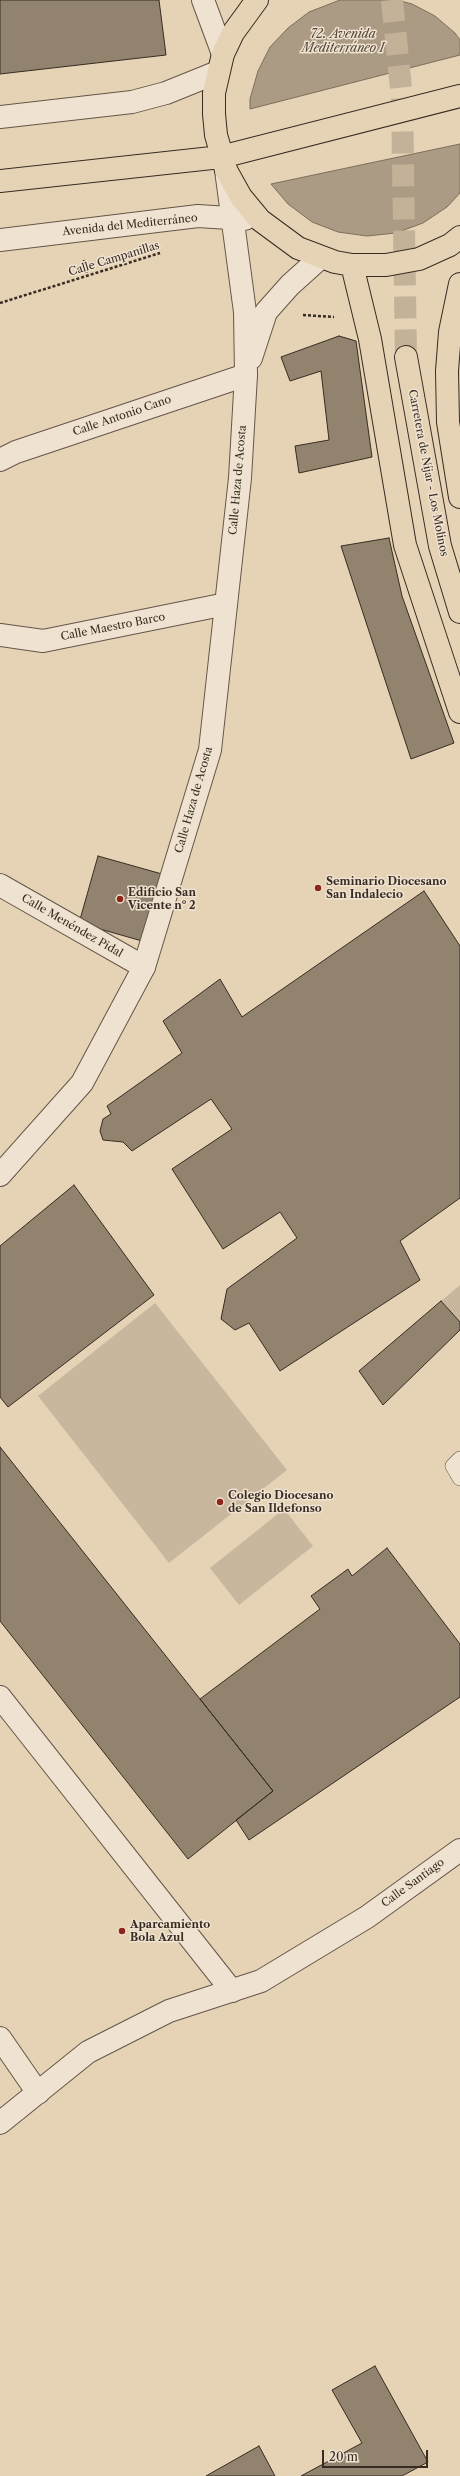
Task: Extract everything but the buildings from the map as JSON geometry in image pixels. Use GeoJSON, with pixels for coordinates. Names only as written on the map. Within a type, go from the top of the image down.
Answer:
{"type":"FeatureCollection","features":[{"type":"Feature","properties":{"kind":"main road"},"geometry":{"type":"LineString","coordinates":[[257,0],[233,32],[221,63],[214,114],[224,163],[241,197],[260,220],[298,248],[320,258],[352,265],[386,265],[419,258],[450,245],[460,237]]}},
{"type":"Feature","properties":{"kind":"main road"},"geometry":{"type":"LineString","coordinates":[[0,181],[224,163],[460,96]]}},
{"type":"Feature","properties":{"kind":"main road"},"geometry":{"type":"LineString","coordinates":[[352,265],[370,339],[405,545],[460,712]]}},
{"type":"Feature","properties":{"kind":"main road"},"geometry":{"type":"LineString","coordinates":[[460,284],[450,332],[447,371],[448,422],[460,497]]}},
{"type":"Feature","properties":{"kind":"main road","name":"Carretera de Níjar - Los Molinos"},"geometry":{"type":"LineString","coordinates":[[406,357],[440,546],[460,612]]}},
{"type":"Feature","properties":{"kind":"street"},"geometry":{"type":"LineString","coordinates":[[0,117],[132,102],[166,93],[221,63],[203,0]]}},
{"type":"Feature","properties":{"kind":"street","name":"Calle Haza de Acosta"},"geometry":{"type":"LineString","coordinates":[[0,1175],[82,1083],[144,967],[210,750],[240,478],[246,374],[245,312],[224,163]]}},
{"type":"Feature","properties":{"kind":"street","name":"Avenida del Mediterráneo"},"geometry":{"type":"LineString","coordinates":[[0,240],[198,216],[260,220]]}},
{"type":"Feature","properties":{"kind":"street","name":"Calle Haza de Acosta"},"geometry":{"type":"LineString","coordinates":[[246,374],[266,312],[290,285],[320,258]]}},
{"type":"Feature","properties":{"kind":"street","name":"Calle Antonio Cano"},"geometry":{"type":"LineString","coordinates":[[0,460],[16,452],[246,374]]}},
{"type":"Feature","properties":{"kind":"street","name":"Calle Maestro Barco"},"geometry":{"type":"LineString","coordinates":[[0,635],[43,641],[226,604]]}},
{"type":"Feature","properties":{"kind":"street","name":"Calle Menéndez Pidal"},"geometry":{"type":"LineString","coordinates":[[0,885],[144,967]]}},
{"type":"Feature","properties":{"kind":"street"},"geometry":{"type":"LineString","coordinates":[[0,1697],[232,1991]]}},
{"type":"Feature","properties":{"kind":"street","name":"Calle Santiago"},"geometry":{"type":"LineString","coordinates":[[0,2123],[88,2052],[169,2011],[261,1981],[367,1917],[460,1850]]}},
{"type":"Feature","properties":{"kind":"street"},"geometry":{"type":"LineString","coordinates":[[0,2038],[38,2093]]}},
{"type":"Feature","properties":{"kind":"lane"},"geometry":{"type":"LineString","coordinates":[[460,1459],[453,1466],[460,1478]]}},
{"type":"Feature","properties":{"kind":"path","name":"Calle Campanillas"},"geometry":{"type":"LineString","coordinates":[[0,303],[168,250]]}},
{"type":"Feature","properties":{"kind":"shaded area"},"geometry":{"type":"Polygon","coordinates":[[[460,1285],[460,1322],[441,1301],[460,1285]]]}},
{"type":"Feature","properties":{"kind":"shaded area"},"geometry":{"type":"Polygon","coordinates":[[[155,1303],[287,1470],[169,1563],[38,1396],[155,1303]]]}},
{"type":"Feature","properties":{"kind":"shaded area"},"geometry":{"type":"Polygon","coordinates":[[[284,1509],[313,1546],[239,1605],[210,1568],[284,1509]]]}},
{"type":"Feature","properties":{"kind":"water","name":"72. Avenida Mediterráneo I"},"geometry":{"type":"Polygon","coordinates":[[[340,0],[397,0],[412,4],[435,16],[455,33],[460,40],[460,55],[250,109],[250,99],[258,71],[270,47],[288,28],[309,12],[340,0]]]}},
{"type":"Feature","properties":{"kind":"water"},"geometry":{"type":"Polygon","coordinates":[[[460,144],[460,193],[447,207],[423,223],[396,233],[367,236],[338,232],[312,222],[288,204],[271,184],[460,144]]]}},
{"type":"Feature","properties":{"kind":"tunnel"},"geometry":{"type":"LineString","coordinates":[[392,0],[402,98],[406,357]]}},
{"type":"Feature","properties":{"kind":"place","name":"Seminario Diocesano San Indalecio"},"geometry":{"type":"Point","coordinates":[318,888]}},
{"type":"Feature","properties":{"kind":"place","name":"Edificio San Vicente nº 2"},"geometry":{"type":"Point","coordinates":[120,899]}},
{"type":"Feature","properties":{"kind":"place","name":"Colegio Diocesano de San Ildefonso"},"geometry":{"type":"Point","coordinates":[220,1502]}},
{"type":"Feature","properties":{"kind":"place","name":"Aparcamiento Bola Azul"},"geometry":{"type":"Point","coordinates":[122,1931]}}]}
